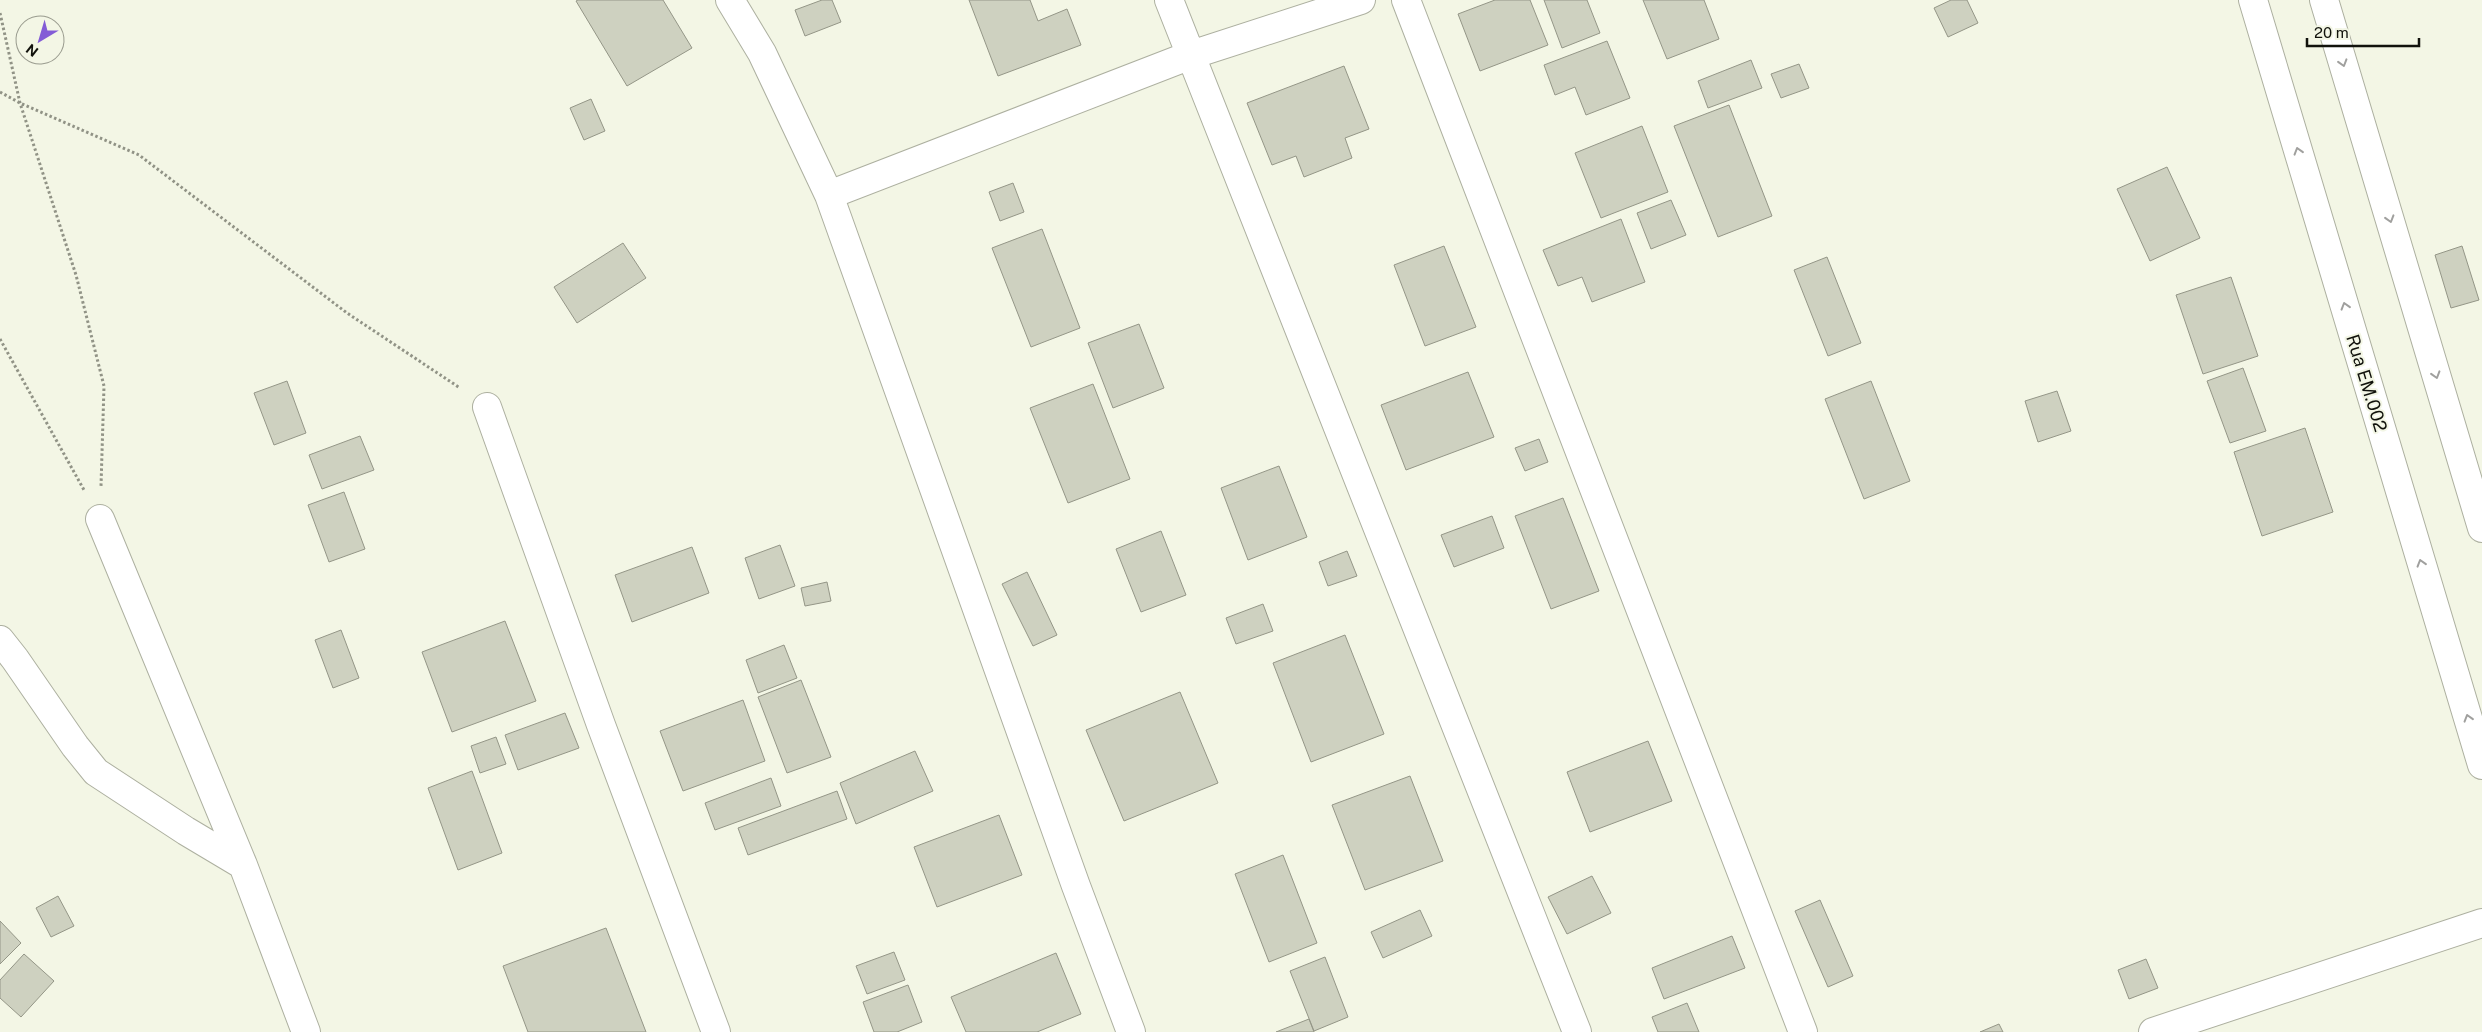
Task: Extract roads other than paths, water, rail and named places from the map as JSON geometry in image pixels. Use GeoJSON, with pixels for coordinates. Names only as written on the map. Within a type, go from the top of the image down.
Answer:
{"type":"FeatureCollection","features":[{"type":"Feature","properties":{"kind":"street"},"geometry":{"type":"LineString","coordinates":[[730,0],[762,53],[829,195],[1076,886],[1131,1032]]}},
{"type":"Feature","properties":{"kind":"street"},"geometry":{"type":"LineString","coordinates":[[1169,0],[1578,1032]]}},
{"type":"Feature","properties":{"kind":"street"},"geometry":{"type":"LineString","coordinates":[[829,195],[1191,55],[1360,0]]}},
{"type":"Feature","properties":{"kind":"street"},"geometry":{"type":"LineString","coordinates":[[1406,0],[1803,1032]]}},
{"type":"Feature","properties":{"kind":"street","name":"Rua EM.002"},"geometry":{"type":"LineString","coordinates":[[2253,0],[2482,765]]}},
{"type":"Feature","properties":{"kind":"street"},"geometry":{"type":"LineString","coordinates":[[2324,0],[2482,528]]}},
{"type":"Feature","properties":{"kind":"street"},"geometry":{"type":"LineString","coordinates":[[487,406],[601,725],[716,1032]]}},
{"type":"Feature","properties":{"kind":"street"},"geometry":{"type":"LineString","coordinates":[[100,519],[243,865],[306,1032]]}},
{"type":"Feature","properties":{"kind":"street"},"geometry":{"type":"LineString","coordinates":[[0,640],[75,746],[96,772],[186,832],[243,865]]}},
{"type":"Feature","properties":{"kind":"street"},"geometry":{"type":"LineString","coordinates":[[2153,1032],[2482,923]]}}]}
